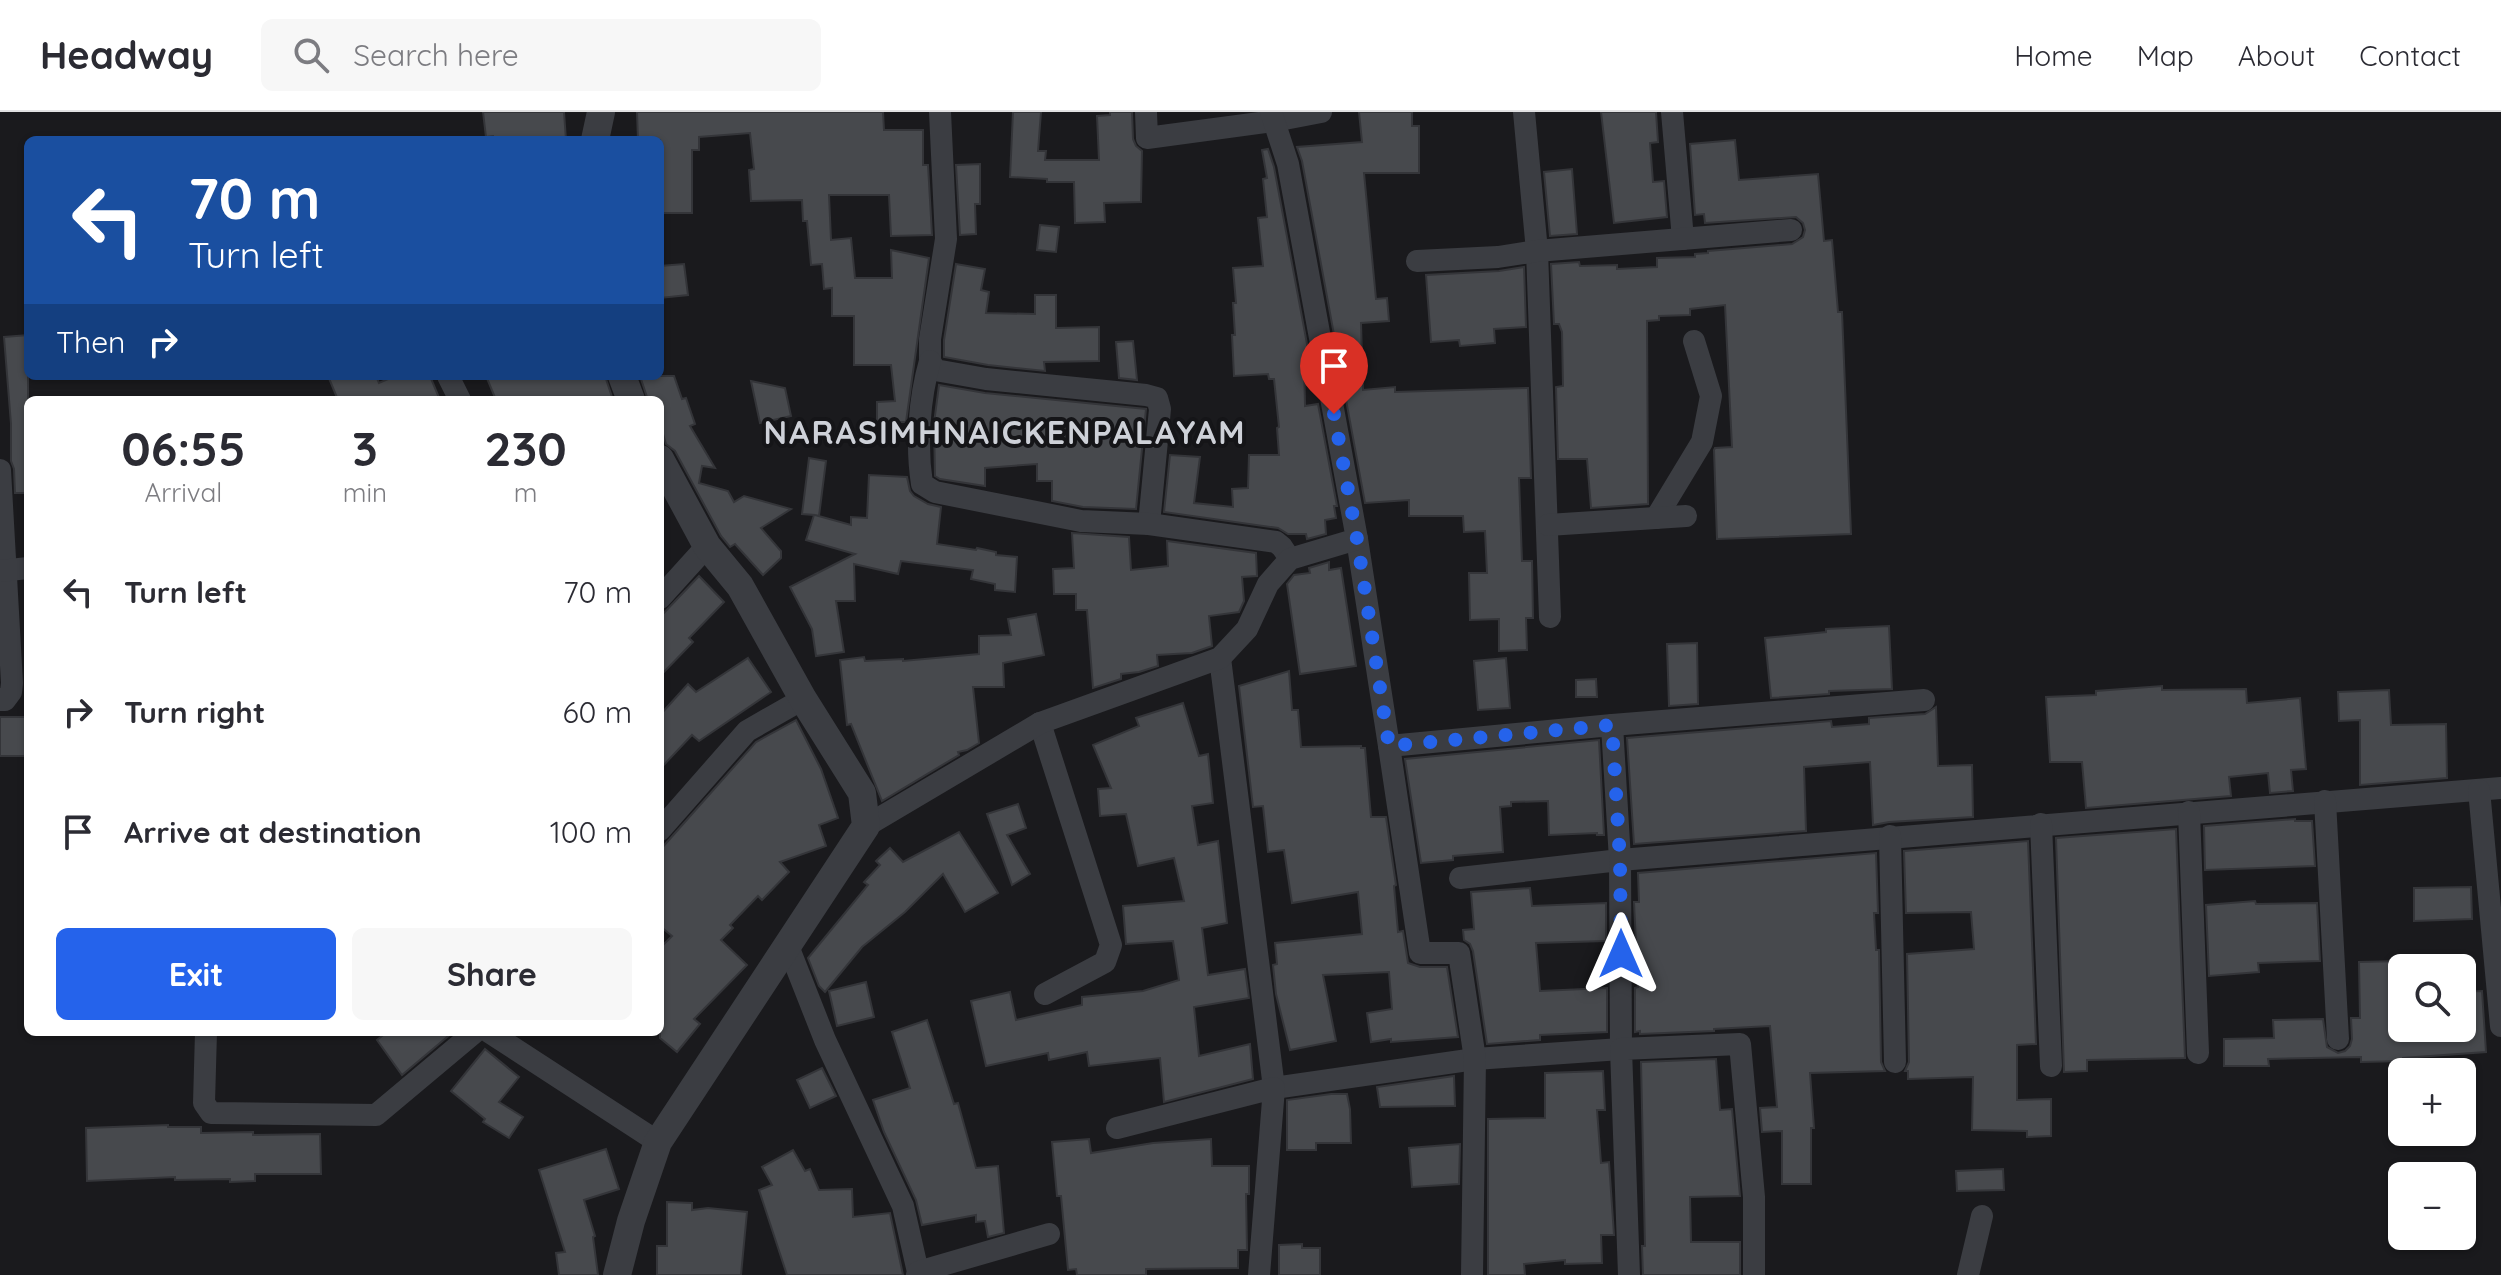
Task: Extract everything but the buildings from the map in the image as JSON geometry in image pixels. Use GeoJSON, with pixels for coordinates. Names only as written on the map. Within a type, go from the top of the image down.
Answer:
{"type":"FeatureCollection","features":[{"type":"Feature","properties":{"kind":"street"},"geometry":{"type":"LineString","coordinates":[[596,136],[601,112]]}},
{"type":"Feature","properties":{"kind":"street"},"geometry":{"type":"LineString","coordinates":[[940,112],[946,239],[930,339],[930,361],[924,383],[922,484],[935,492],[1081,521],[1149,524],[1276,542],[1290,559]]}},
{"type":"Feature","properties":{"kind":"street"},"geometry":{"type":"LineString","coordinates":[[1146,112],[1147,138],[1274,115],[1321,112]]}},
{"type":"Feature","properties":{"kind":"street"},"geometry":{"type":"LineString","coordinates":[[1524,112],[1537,251],[1550,617]]}},
{"type":"Feature","properties":{"kind":"street"},"geometry":{"type":"LineString","coordinates":[[1672,112],[1683,239]]}},
{"type":"Feature","properties":{"kind":"street"},"geometry":{"type":"LineString","coordinates":[[1274,115],[1288,164],[1357,539],[1420,953],[1459,953],[1475,1059],[1472,1275]]}},
{"type":"Feature","properties":{"kind":"street"},"geometry":{"type":"LineString","coordinates":[[1417,261],[1498,257],[1791,230]]}},
{"type":"Feature","properties":{"kind":"street"},"geometry":{"type":"LineString","coordinates":[[1656,518],[1702,442],[1711,396],[1694,341]]}},
{"type":"Feature","properties":{"kind":"street"},"geometry":{"type":"LineString","coordinates":[[930,361],[935,370],[986,379],[1157,398],[1160,409],[1149,524]]}},
{"type":"Feature","properties":{"kind":"street"},"geometry":{"type":"LineString","coordinates":[[664,466],[707,546],[740,586],[803,699],[862,793],[866,826]]}},
{"type":"Feature","properties":{"kind":"street"},"geometry":{"type":"LineString","coordinates":[[0,470],[2,571],[12,683],[11,692],[5,700],[0,700]]}},
{"type":"Feature","properties":{"kind":"street"},"geometry":{"type":"LineString","coordinates":[[1548,525],[1686,516]]}},
{"type":"Feature","properties":{"kind":"street"},"geometry":{"type":"LineString","coordinates":[[617,1275],[631,1221],[658,1142],[866,826],[1040,723],[1220,658],[1247,629],[1268,584],[1290,559],[1357,539]]}},
{"type":"Feature","properties":{"kind":"street"},"geometry":{"type":"LineString","coordinates":[[664,594],[707,546]]}},
{"type":"Feature","properties":{"kind":"street"},"geometry":{"type":"LineString","coordinates":[[2,571],[24,568]]}},
{"type":"Feature","properties":{"kind":"street"},"geometry":{"type":"LineString","coordinates":[[1220,658],[1274,1088],[1259,1275]]}},
{"type":"Feature","properties":{"kind":"street"},"geometry":{"type":"LineString","coordinates":[[664,825],[747,731],[803,699]]}},
{"type":"Feature","properties":{"kind":"street"},"geometry":{"type":"LineString","coordinates":[[1389,746],[1924,700]]}},
{"type":"Feature","properties":{"kind":"street"},"geometry":{"type":"LineString","coordinates":[[1040,723],[1111,945],[1105,962],[1045,994]]}},
{"type":"Feature","properties":{"kind":"street"},"geometry":{"type":"LineString","coordinates":[[1612,725],[1620,860],[1621,1049],[1629,1275]]}},
{"type":"Feature","properties":{"kind":"street"},"geometry":{"type":"LineString","coordinates":[[1460,878],[1890,836],[2490,789],[2501,1026]]}},
{"type":"Feature","properties":{"kind":"street"},"geometry":{"type":"LineString","coordinates":[[2325,801],[2338,1039]]}},
{"type":"Feature","properties":{"kind":"street"},"geometry":{"type":"LineString","coordinates":[[2189,812],[2198,1053]]}},
{"type":"Feature","properties":{"kind":"street"},"geometry":{"type":"LineString","coordinates":[[2041,824],[2051,1066]]}},
{"type":"Feature","properties":{"kind":"street"},"geometry":{"type":"LineString","coordinates":[[1890,836],[1895,1062]]}},
{"type":"Feature","properties":{"kind":"street"},"geometry":{"type":"LineString","coordinates":[[788,946],[825,1040],[903,1206],[918,1274],[1049,1234]]}},
{"type":"Feature","properties":{"kind":"street"},"geometry":{"type":"LineString","coordinates":[[206,1036],[204,1103],[211,1113],[376,1115],[470,1036]]}},
{"type":"Feature","properties":{"kind":"street"},"geometry":{"type":"LineString","coordinates":[[495,1036],[658,1142]]}},
{"type":"Feature","properties":{"kind":"street"},"geometry":{"type":"LineString","coordinates":[[1117,1128],[1274,1088],[1475,1059],[1740,1044],[1754,1197],[1754,1275]]}},
{"type":"Feature","properties":{"kind":"street"},"geometry":{"type":"LineString","coordinates":[[1968,1275],[1982,1216]]}},
{"type":"Feature","properties":{"kind":"district","name":"NARASIMHNAICKENPALAYAM"},"geometry":{"type":"Point","coordinates":[1005,433]}},
{"type":"Feature","properties":{"kind":"route"},"geometry":{"type":"LineString","coordinates":[[1334,414],[1389,746],[1612,725],[1620,860],[1621,954]]}}]}
